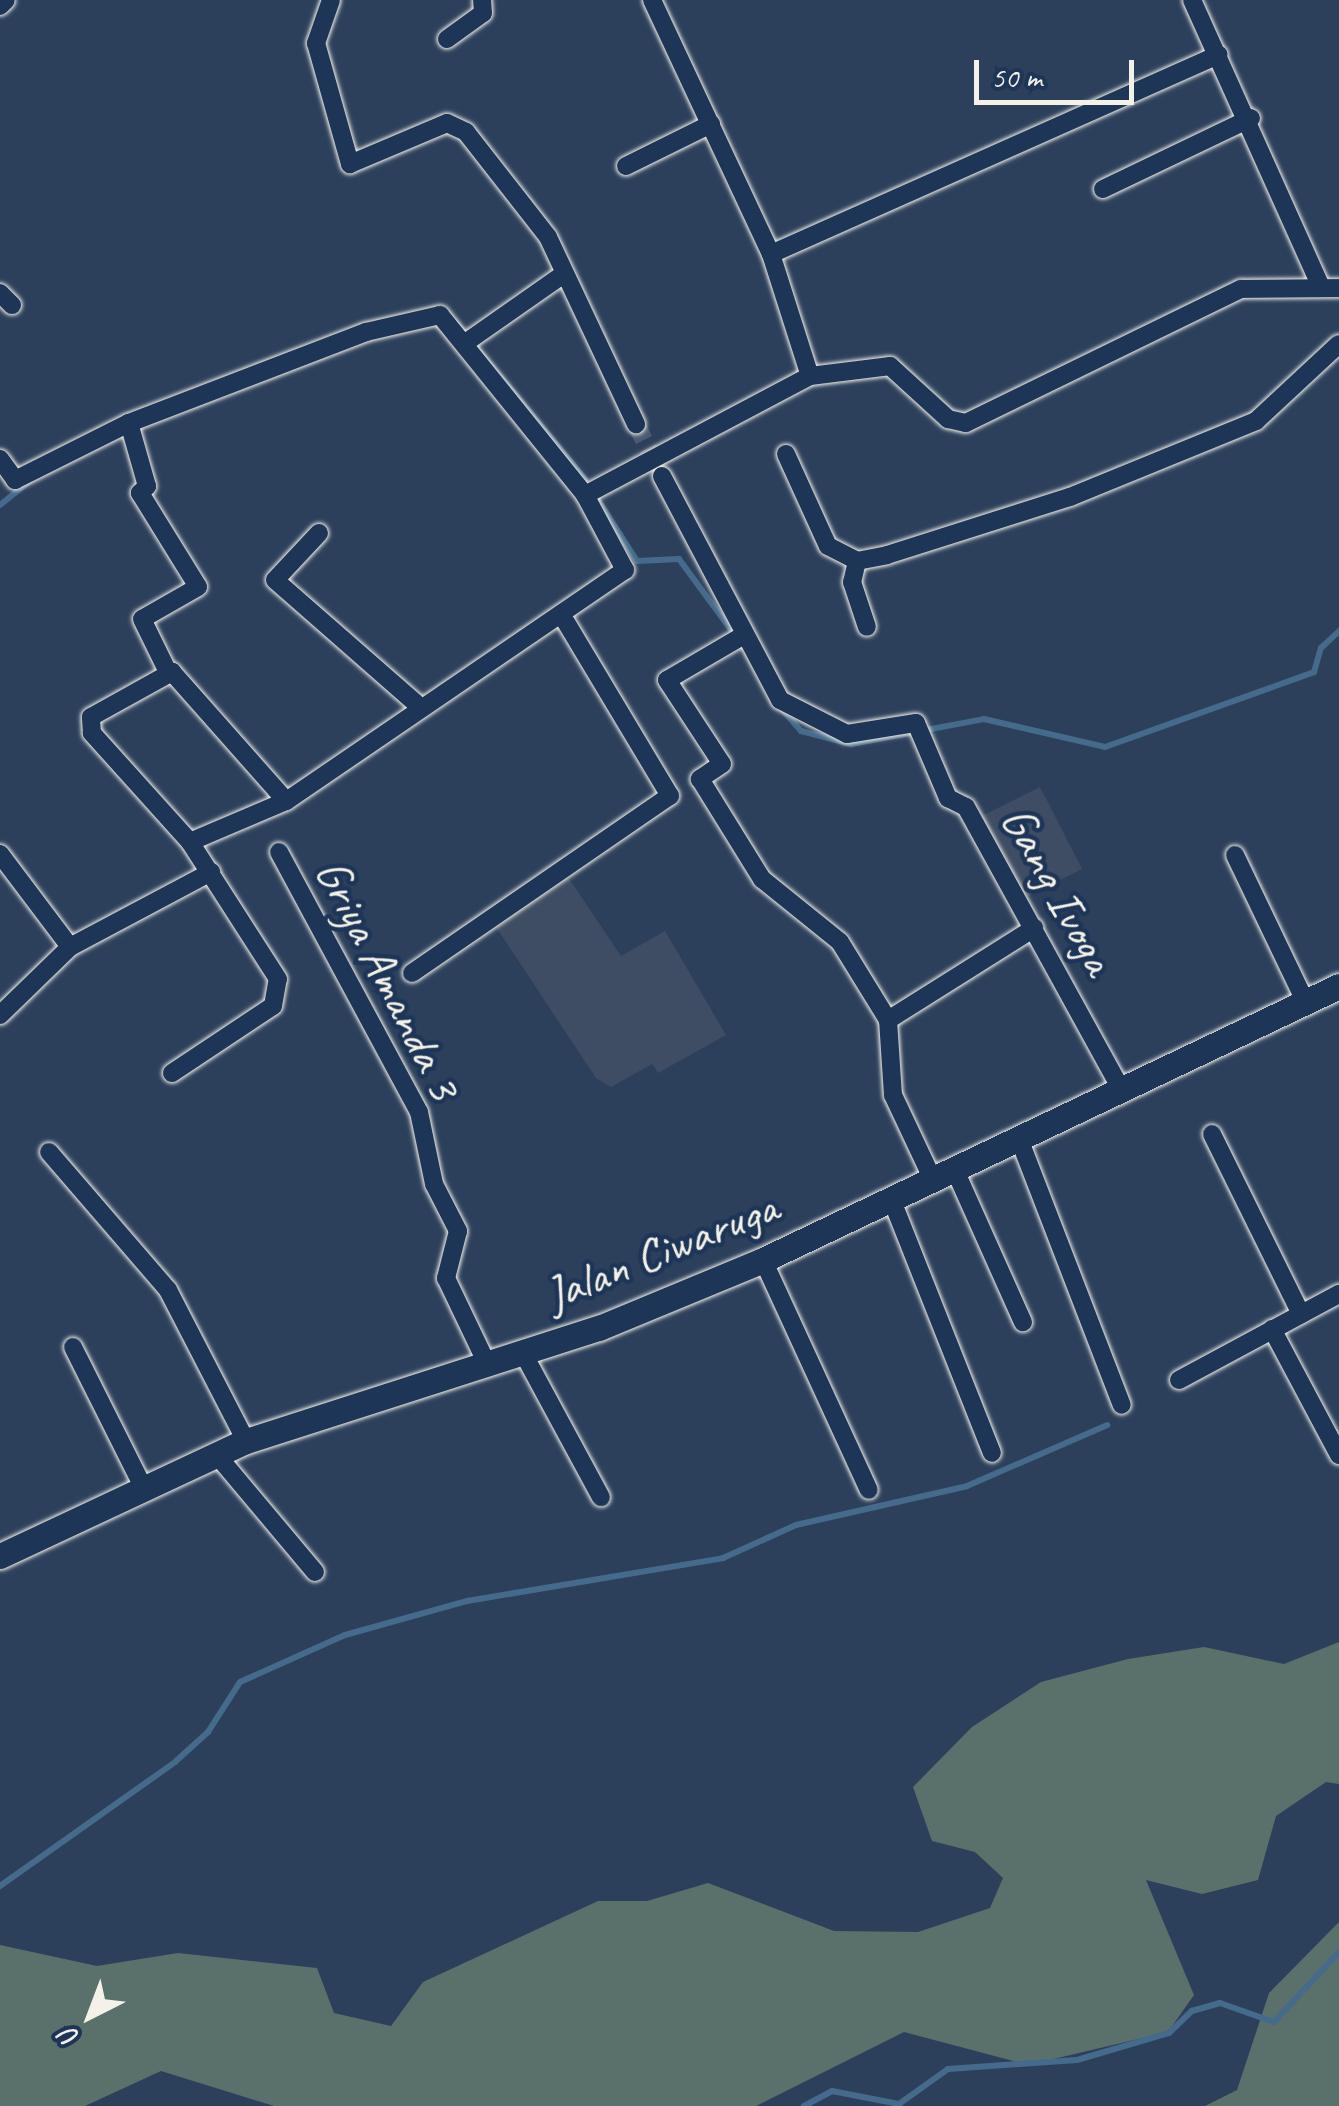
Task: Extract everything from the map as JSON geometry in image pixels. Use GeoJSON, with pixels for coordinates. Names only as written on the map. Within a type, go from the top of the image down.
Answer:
{"type":"FeatureCollection","features":[{"type":"Feature","properties":{"kind":"street"},"geometry":{"type":"LineString","coordinates":[[0,6],[6,0]]}},
{"type":"Feature","properties":{"kind":"street"},"geometry":{"type":"LineString","coordinates":[[331,0],[316,42],[350,164],[456,126],[520,195],[566,274],[636,424]]}},
{"type":"Feature","properties":{"kind":"street"},"geometry":{"type":"LineString","coordinates":[[447,39],[483,13],[482,0]]}},
{"type":"Feature","properties":{"kind":"street"},"geometry":{"type":"LineString","coordinates":[[652,0],[771,254],[810,376]]}},
{"type":"Feature","properties":{"kind":"street"},"geometry":{"type":"LineString","coordinates":[[584,495],[810,376],[890,366],[948,419],[966,423],[1241,289],[1330,287],[1192,0]]}},
{"type":"Feature","properties":{"kind":"street"},"geometry":{"type":"LineString","coordinates":[[771,254],[1219,56]]}},
{"type":"Feature","properties":{"kind":"street"},"geometry":{"type":"LineString","coordinates":[[1103,189],[1251,118]]}},
{"type":"Feature","properties":{"kind":"street"},"geometry":{"type":"LineString","coordinates":[[626,166],[712,124]]}},
{"type":"Feature","properties":{"kind":"street"},"geometry":{"type":"LineString","coordinates":[[472,338],[566,274]]}},
{"type":"Feature","properties":{"kind":"street"},"geometry":{"type":"LineString","coordinates":[[0,459],[14,480],[130,426],[410,319],[440,314],[472,338],[584,495],[625,570],[286,801],[190,842]]}},
{"type":"Feature","properties":{"kind":"street"},"geometry":{"type":"LineString","coordinates":[[786,454],[828,546],[857,561],[1070,497],[1256,421],[1339,344]]}},
{"type":"Feature","properties":{"kind":"street"},"geometry":{"type":"LineString","coordinates":[[130,426],[147,486],[140,493],[198,588],[142,619],[175,676],[286,801]]}},
{"type":"Feature","properties":{"kind":"street"},"geometry":{"type":"LineString","coordinates":[[662,476],[739,638],[667,680],[722,764],[700,779],[762,879],[840,942],[888,1020],[893,1095],[943,1173],[1023,1322]]}},
{"type":"Feature","properties":{"kind":"street"},"geometry":{"type":"LineString","coordinates":[[318,533],[275,580],[420,708]]}},
{"type":"Feature","properties":{"kind":"street"},"geometry":{"type":"LineString","coordinates":[[857,561],[852,582],[867,627]]}},
{"type":"Feature","properties":{"kind":"street"},"geometry":{"type":"LineString","coordinates":[[412,972],[670,796],[561,614]]}},
{"type":"Feature","properties":{"kind":"street","name":"Gang Ivoga"},"geometry":{"type":"LineString","coordinates":[[739,638],[771,689],[820,725],[870,735],[920,734],[948,798],[966,808],[1120,1087]]}},
{"type":"Feature","properties":{"kind":"street"},"geometry":{"type":"LineString","coordinates":[[172,1073],[251,1024],[280,994],[270,962],[190,842],[90,724],[175,676]]}},
{"type":"Feature","properties":{"kind":"street","name":"Griya Amanda 3"},"geometry":{"type":"LineString","coordinates":[[278,852],[419,1112],[434,1184],[458,1231],[446,1278],[488,1364]]}},
{"type":"Feature","properties":{"kind":"street"},"geometry":{"type":"LineString","coordinates":[[0,854],[70,948]]}},
{"type":"Feature","properties":{"kind":"street"},"geometry":{"type":"LineString","coordinates":[[1235,854],[1305,1001]]}},
{"type":"Feature","properties":{"kind":"street"},"geometry":{"type":"LineString","coordinates":[[0,1016],[70,948],[211,872]]}},
{"type":"Feature","properties":{"kind":"street"},"geometry":{"type":"LineString","coordinates":[[888,1020],[1034,928]]}},
{"type":"Feature","properties":{"kind":"street","name":"Jalan Ciwaruga"},"geometry":{"type":"LineString","coordinates":[[0,1556],[142,1485],[246,1441],[524,1352],[763,1260],[1339,986]]}},
{"type":"Feature","properties":{"kind":"street"},"geometry":{"type":"LineString","coordinates":[[1212,1134],[1302,1314]]}},
{"type":"Feature","properties":{"kind":"street"},"geometry":{"type":"LineString","coordinates":[[1018,1136],[1122,1404]]}},
{"type":"Feature","properties":{"kind":"street"},"geometry":{"type":"LineString","coordinates":[[48,1152],[168,1290],[246,1441]]}},
{"type":"Feature","properties":{"kind":"street"},"geometry":{"type":"LineString","coordinates":[[891,1198],[992,1453]]}},
{"type":"Feature","properties":{"kind":"street"},"geometry":{"type":"LineString","coordinates":[[763,1260],[869,1490]]}},
{"type":"Feature","properties":{"kind":"street"},"geometry":{"type":"LineString","coordinates":[[1179,1380],[1339,1294]]}},
{"type":"Feature","properties":{"kind":"street"},"geometry":{"type":"LineString","coordinates":[[1272,1328],[1339,1455]]}},
{"type":"Feature","properties":{"kind":"street"},"geometry":{"type":"LineString","coordinates":[[73,1346],[142,1485]]}},
{"type":"Feature","properties":{"kind":"street"},"geometry":{"type":"LineString","coordinates":[[524,1352],[601,1496]]}},
{"type":"Feature","properties":{"kind":"street"},"geometry":{"type":"LineString","coordinates":[[216,1454],[314,1572]]}},
{"type":"Feature","properties":{"kind":"shaded area"},"geometry":{"type":"Polygon","coordinates":[[[1040,787],[1082,869],[1026,897],[982,816],[1040,787]]]}},
{"type":"Feature","properties":{"kind":"shaded area"},"geometry":{"type":"Polygon","coordinates":[[[568,877],[621,956],[665,931],[726,1035],[658,1073],[652,1064],[611,1087],[596,1078],[496,927],[568,877]]]}},
{"type":"Feature","properties":{"kind":"green space"},"geometry":{"type":"Polygon","coordinates":[[[1339,1642],[1339,1784],[1326,1782],[1276,1816],[1258,1880],[1202,1894],[1146,1880],[1194,1995],[1168,2032],[1028,2065],[904,2032],[756,2106],[274,2106],[161,2071],[85,2106],[0,2106],[0,1945],[97,1966],[178,1953],[317,1968],[334,2013],[391,2026],[423,1982],[598,1901],[647,1901],[708,1883],[834,1931],[918,1932],[990,1908],[1003,1878],[975,1852],[932,1841],[913,1787],[972,1727],[1041,1682],[1128,1659],[1204,1647],[1284,1664],[1339,1642]]]}},
{"type":"Feature","properties":{"kind":"green space"},"geometry":{"type":"Polygon","coordinates":[[[1339,1922],[1339,2106],[1205,2106],[1237,2090],[1269,1993],[1339,1922]]]}},
{"type":"Feature","properties":{"kind":"waterway"},"geometry":{"type":"LineString","coordinates":[[455,322],[585,479]]}},
{"type":"Feature","properties":{"kind":"waterway"},"geometry":{"type":"LineString","coordinates":[[0,505],[30,481]]}},
{"type":"Feature","properties":{"kind":"waterway"},"geometry":{"type":"LineString","coordinates":[[598,500],[637,561],[679,559],[737,638]]}},
{"type":"Feature","properties":{"kind":"waterway"},"geometry":{"type":"LineString","coordinates":[[781,708],[801,731],[851,744],[984,719],[1105,747],[1314,672],[1321,648],[1339,631]]}},
{"type":"Feature","properties":{"kind":"waterway"},"geometry":{"type":"LineString","coordinates":[[0,1886],[175,1762],[208,1732],[240,1682],[345,1635],[467,1601],[723,1558],[796,1525],[967,1486],[1107,1425]]}},
{"type":"Feature","properties":{"kind":"waterway"},"geometry":{"type":"LineString","coordinates":[[804,2106],[832,2091],[899,2104],[948,2069],[1077,2060],[1169,2033],[1192,2011],[1220,2003],[1274,2022],[1339,1952]]}},
{"type":"Feature","properties":{"kind":"tunnel"},"geometry":{"type":"LineString","coordinates":[[636,424],[662,476]]}}]}
